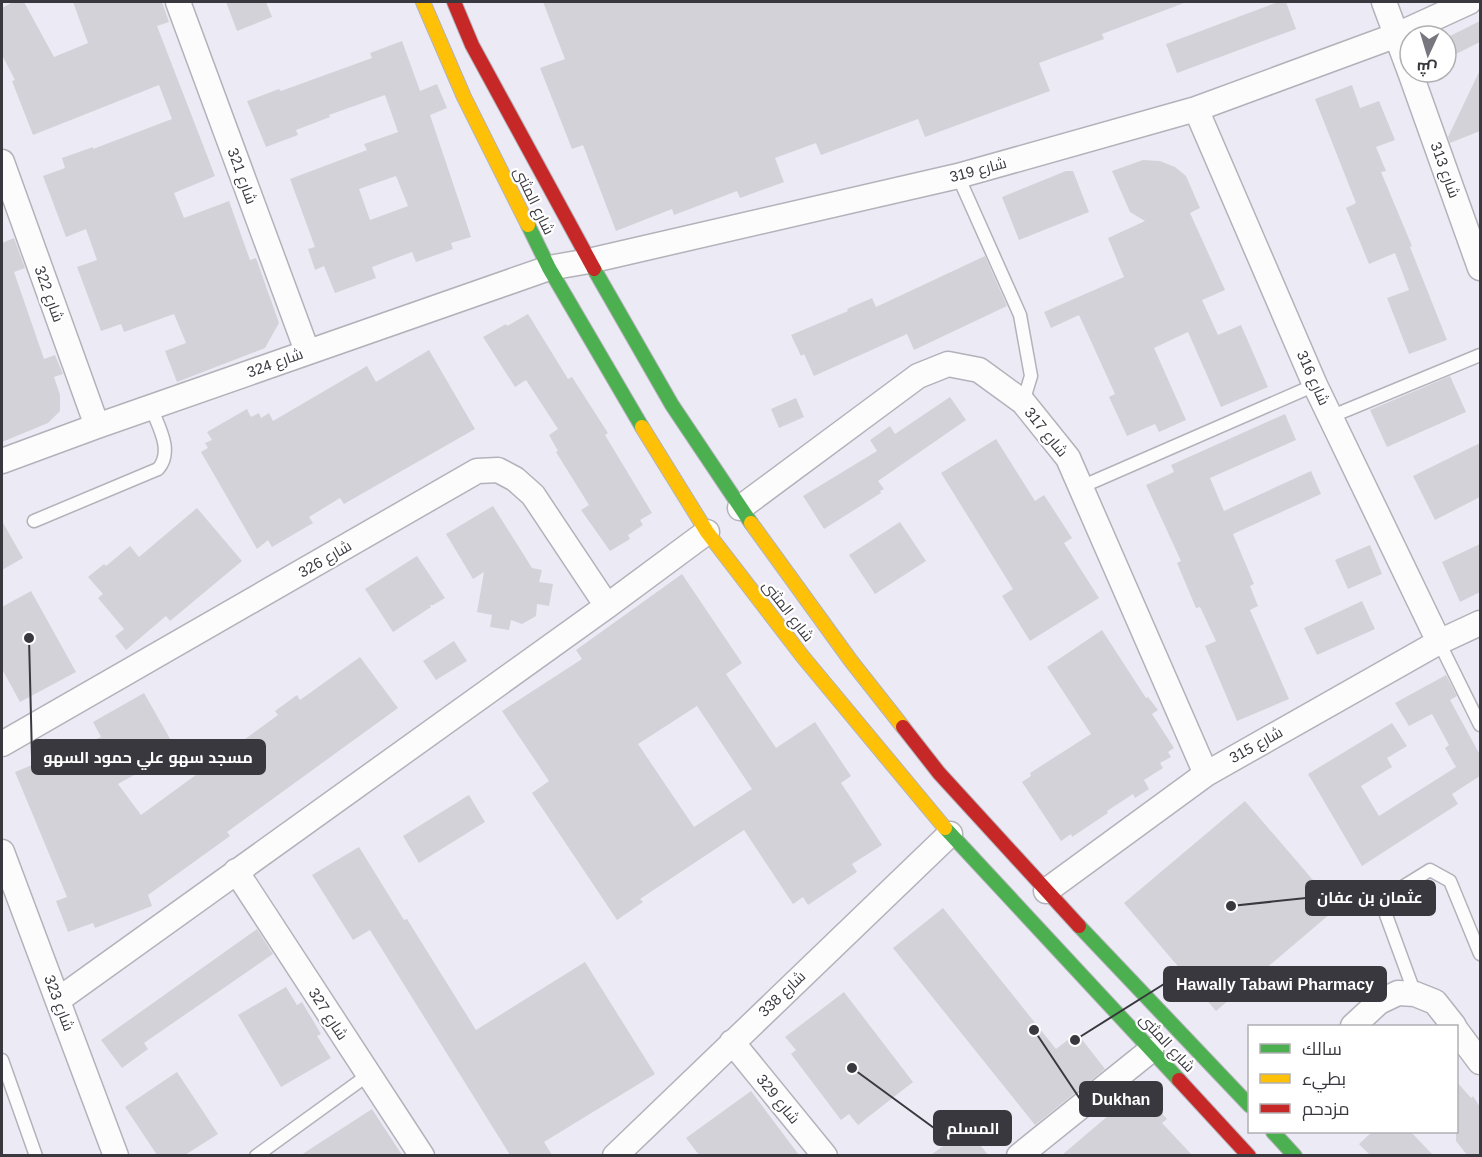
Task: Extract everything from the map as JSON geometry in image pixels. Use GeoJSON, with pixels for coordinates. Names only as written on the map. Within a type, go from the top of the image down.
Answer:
{"type":"FeatureCollection","features":[{"type":"Feature","properties":{"kind":"street","name":"شارع 321"},"geometry":{"type":"LineString","coordinates":[[178,2],[307,351]]}},
{"type":"Feature","properties":{"kind":"street","name":"شارع المثنى"},"geometry":{"type":"LineString","coordinates":[[423,2],[464,98],[549,268],[707,532],[803,657],[950,834],[1249,1155]]}},
{"type":"Feature","properties":{"kind":"street","name":"شارع المثنى"},"geometry":{"type":"LineString","coordinates":[[454,2],[472,45],[589,261],[672,405],[740,508],[851,661],[939,773],[1046,891],[1248,1104]]}},
{"type":"Feature","properties":{"kind":"street","name":"شارع 313"},"geometry":{"type":"LineString","coordinates":[[1384,2],[1398,38]]}},
{"type":"Feature","properties":{"kind":"street","name":"شارع 319"},"geometry":{"type":"LineString","coordinates":[[549,268],[589,261],[958,176],[1196,109],[1397,35],[1469,2]]}},
{"type":"Feature","properties":{"kind":"street","name":"شارع 313"},"geometry":{"type":"LineString","coordinates":[[1414,84],[1480,268]]}},
{"type":"Feature","properties":{"kind":"street","name":"شارع 316"},"geometry":{"type":"LineString","coordinates":[[1196,109],[1315,385],[1439,642]]}},
{"type":"Feature","properties":{"kind":"street","name":"شارع 322"},"geometry":{"type":"LineString","coordinates":[[2,162],[97,426]]}},
{"type":"Feature","properties":{"kind":"street","name":"شارع 324"},"geometry":{"type":"LineString","coordinates":[[2,461],[307,351],[549,268]]}},
{"type":"Feature","properties":{"kind":"street","name":"شارع 317"},"geometry":{"type":"LineString","coordinates":[[740,508],[918,376],[948,364],[979,370],[1023,402],[1068,458],[1206,774]]}},
{"type":"Feature","properties":{"kind":"street","name":"شارع 326"},"geometry":{"type":"LineString","coordinates":[[2,744],[477,471],[498,470],[515,479],[533,495],[607,606]]}},
{"type":"Feature","properties":{"kind":"street"},"geometry":{"type":"LineString","coordinates":[[58,1000],[707,532]]}},
{"type":"Feature","properties":{"kind":"street","name":"شارع 315"},"geometry":{"type":"LineString","coordinates":[[1046,891],[1206,774],[1439,642],[1480,623]]}},
{"type":"Feature","properties":{"kind":"street","name":"شارع 338"},"geometry":{"type":"LineString","coordinates":[[615,1155],[950,834]]}},
{"type":"Feature","properties":{"kind":"street","name":"شارع 323"},"geometry":{"type":"LineString","coordinates":[[2,852],[116,1155]]}},
{"type":"Feature","properties":{"kind":"street","name":"شارع 327"},"geometry":{"type":"LineString","coordinates":[[236,871],[422,1155]]}},
{"type":"Feature","properties":{"kind":"street"},"geometry":{"type":"LineString","coordinates":[[1354,1025],[1379,1002],[1398,993],[1415,994],[1435,1002],[1453,1025]]}},
{"type":"Feature","properties":{"kind":"street"},"geometry":{"type":"LineString","coordinates":[[1458,1032],[1480,1062]]}},
{"type":"Feature","properties":{"kind":"street","name":"شارع 329"},"geometry":{"type":"LineString","coordinates":[[732,1042],[825,1155]]}},
{"type":"Feature","properties":{"kind":"street"},"geometry":{"type":"LineString","coordinates":[[1019,1155],[1151,1050]]}},
{"type":"Feature","properties":{"kind":"street"},"geometry":{"type":"LineString","coordinates":[[1275,1133],[1295,1155]]}},
{"type":"Feature","properties":{"kind":"lane"},"geometry":{"type":"LineString","coordinates":[[958,176],[1020,315],[1030,376],[1023,402]]}},
{"type":"Feature","properties":{"kind":"lane"},"geometry":{"type":"LineString","coordinates":[[1330,417],[1480,355]]}},
{"type":"Feature","properties":{"kind":"lane"},"geometry":{"type":"LineString","coordinates":[[1081,487],[1315,385]]}},
{"type":"Feature","properties":{"kind":"lane"},"geometry":{"type":"LineString","coordinates":[[34,521],[158,469],[165,460],[166,452],[151,407]]}},
{"type":"Feature","properties":{"kind":"lane"},"geometry":{"type":"LineString","coordinates":[[1439,642],[1480,725]]}},
{"type":"Feature","properties":{"kind":"lane"},"geometry":{"type":"LineString","coordinates":[[1415,994],[1386,915],[1388,896],[1430,870],[1450,881],[1480,954]]}},
{"type":"Feature","properties":{"kind":"lane"},"geometry":{"type":"LineString","coordinates":[[2,1060],[36,1155]]}},
{"type":"Feature","properties":{"kind":"lane"},"geometry":{"type":"LineString","coordinates":[[256,1155],[368,1075]]}},
{"type":"Feature","properties":{"kind":"building"},"geometry":{"type":"Polygon","coordinates":[[[13,2],[24,2],[54,57],[88,43],[73,2],[162,2],[169,22],[157,26],[215,176],[174,193],[184,218],[229,201],[250,260],[256,258],[279,323],[265,348],[177,382],[165,351],[186,343],[174,314],[124,332],[121,324],[101,331],[77,267],[97,260],[86,229],[66,237],[43,176],[65,168],[62,158],[93,147],[93,149],[172,119],[159,85],[33,135],[12,81],[15,80],[2,55],[2,8],[13,2]]]}},
{"type":"Feature","properties":{"kind":"building"},"geometry":{"type":"Polygon","coordinates":[[[226,2],[266,2],[272,17],[237,31],[226,2]]]}},
{"type":"Feature","properties":{"kind":"building"},"geometry":{"type":"Polygon","coordinates":[[[543,2],[1184,3],[1102,34],[1104,39],[1039,63],[1050,91],[925,137],[918,119],[821,155],[816,143],[775,158],[784,182],[740,198],[737,191],[674,215],[672,209],[616,231],[583,145],[572,149],[540,68],[565,59],[543,2]]]}},
{"type":"Feature","properties":{"kind":"building"},"geometry":{"type":"Polygon","coordinates":[[[1278,2],[1286,2],[1296,29],[1177,73],[1166,44],[1278,2]]]}},
{"type":"Feature","properties":{"kind":"building"},"geometry":{"type":"Polygon","coordinates":[[[1480,21],[1480,42],[1458,53],[1458,32],[1480,21]]]}},
{"type":"Feature","properties":{"kind":"building"},"geometry":{"type":"Polygon","coordinates":[[[402,41],[420,91],[437,84],[447,108],[430,115],[471,237],[451,243],[453,249],[416,262],[412,252],[372,267],[376,278],[335,293],[324,266],[315,270],[308,249],[315,247],[290,179],[367,150],[364,144],[398,132],[385,95],[329,115],[330,117],[296,130],[298,135],[266,147],[247,101],[372,58],[370,53],[402,41]],[[396,176],[359,189],[370,220],[408,206],[396,176]]]}},
{"type":"Feature","properties":{"kind":"building"},"geometry":{"type":"Polygon","coordinates":[[[1480,70],[1480,131],[1450,143],[1448,137],[1480,70]]]}},
{"type":"Feature","properties":{"kind":"building"},"geometry":{"type":"Polygon","coordinates":[[[1352,85],[1360,108],[1379,101],[1395,140],[1376,147],[1386,171],[1381,172],[1447,340],[1409,354],[1387,298],[1409,290],[1395,253],[1369,264],[1346,208],[1356,203],[1315,99],[1352,85]]]}},
{"type":"Feature","properties":{"kind":"building"},"geometry":{"type":"Polygon","coordinates":[[[1143,160],[1160,161],[1175,167],[1186,176],[1200,208],[1190,213],[1225,290],[1202,300],[1218,335],[1241,325],[1268,387],[1221,407],[1188,332],[1154,348],[1186,420],[1159,432],[1155,424],[1127,436],[1109,397],[1115,394],[1079,315],[1051,328],[1044,312],[1124,277],[1108,238],[1145,221],[1130,212],[1112,171],[1143,160]]]}},
{"type":"Feature","properties":{"kind":"building"},"geometry":{"type":"Polygon","coordinates":[[[1066,171],[1073,171],[1089,212],[1019,240],[1002,197],[1066,171]]]}},
{"type":"Feature","properties":{"kind":"building"},"geometry":{"type":"Polygon","coordinates":[[[14,238],[25,268],[14,272],[44,359],[55,355],[63,374],[54,377],[60,395],[60,411],[48,423],[2,442],[2,243],[14,238]]]}},
{"type":"Feature","properties":{"kind":"building"},"geometry":{"type":"Polygon","coordinates":[[[985,256],[1007,306],[914,350],[907,334],[814,376],[804,354],[801,356],[791,335],[848,311],[847,309],[872,298],[876,307],[985,256]]]}},
{"type":"Feature","properties":{"kind":"building"},"geometry":{"type":"Polygon","coordinates":[[[528,314],[568,379],[572,377],[608,433],[605,435],[652,513],[640,520],[643,525],[628,535],[630,539],[610,551],[581,510],[589,505],[556,452],[558,451],[549,435],[558,429],[526,380],[515,387],[483,337],[528,314]]]}},
{"type":"Feature","properties":{"kind":"building"},"geometry":{"type":"Polygon","coordinates":[[[429,350],[475,429],[344,504],[340,498],[309,517],[313,523],[272,547],[268,540],[257,549],[201,452],[208,448],[205,443],[212,440],[207,432],[247,409],[251,417],[259,413],[261,418],[269,413],[273,421],[367,366],[376,382],[429,350]]]}},
{"type":"Feature","properties":{"kind":"building"},"geometry":{"type":"Polygon","coordinates":[[[1450,376],[1466,412],[1387,447],[1370,410],[1450,376]]]}},
{"type":"Feature","properties":{"kind":"building"},"geometry":{"type":"Polygon","coordinates":[[[950,397],[966,420],[878,481],[884,489],[880,491],[881,493],[824,529],[803,496],[877,451],[870,440],[890,426],[895,434],[950,397]]]}},
{"type":"Feature","properties":{"kind":"building"},"geometry":{"type":"Polygon","coordinates":[[[796,398],[804,417],[779,428],[771,409],[796,398]]]}},
{"type":"Feature","properties":{"kind":"building"},"geometry":{"type":"Polygon","coordinates":[[[1285,414],[1296,440],[1210,478],[1224,511],[1311,471],[1321,494],[1233,534],[1254,584],[1250,586],[1258,606],[1250,610],[1289,699],[1237,721],[1205,646],[1216,641],[1200,607],[1196,608],[1177,563],[1181,561],[1146,485],[1174,472],[1171,465],[1285,414]]]}},
{"type":"Feature","properties":{"kind":"building"},"geometry":{"type":"Polygon","coordinates":[[[996,439],[1035,501],[1044,495],[1072,538],[1064,543],[1099,598],[1030,641],[1002,596],[1013,589],[941,473],[996,439]]]}},
{"type":"Feature","properties":{"kind":"building"},"geometry":{"type":"Polygon","coordinates":[[[1480,443],[1480,497],[1435,520],[1413,476],[1480,443]]]}},
{"type":"Feature","properties":{"kind":"building"},"geometry":{"type":"Polygon","coordinates":[[[493,506],[532,568],[542,570],[539,582],[553,584],[549,606],[537,604],[536,616],[522,624],[511,620],[509,630],[490,627],[492,615],[477,612],[484,572],[473,579],[446,534],[493,506]]]}},
{"type":"Feature","properties":{"kind":"building"},"geometry":{"type":"Polygon","coordinates":[[[197,508],[242,561],[170,621],[166,616],[126,650],[115,636],[124,629],[98,598],[103,594],[88,577],[104,564],[106,566],[130,546],[139,557],[197,508]]]}},
{"type":"Feature","properties":{"kind":"building"},"geometry":{"type":"Polygon","coordinates":[[[2,521],[23,558],[2,570],[2,521]]]}},
{"type":"Feature","properties":{"kind":"building"},"geometry":{"type":"Polygon","coordinates":[[[900,522],[926,561],[875,594],[849,555],[900,522]]]}},
{"type":"Feature","properties":{"kind":"building"},"geometry":{"type":"Polygon","coordinates":[[[1480,544],[1480,592],[1460,602],[1442,562],[1480,544]]]}},
{"type":"Feature","properties":{"kind":"building"},"geometry":{"type":"Polygon","coordinates":[[[1370,545],[1382,574],[1348,589],[1335,560],[1370,545]]]}},
{"type":"Feature","properties":{"kind":"building"},"geometry":{"type":"Polygon","coordinates":[[[417,556],[445,598],[430,605],[431,607],[393,632],[365,589],[417,556]]]}},
{"type":"Feature","properties":{"kind":"building"},"geometry":{"type":"Polygon","coordinates":[[[682,574],[742,663],[726,674],[776,748],[815,722],[851,776],[841,783],[882,845],[852,864],[857,872],[808,905],[803,897],[793,904],[744,830],[640,899],[643,902],[617,920],[532,793],[549,781],[502,711],[582,659],[576,650],[682,574]],[[697,706],[638,744],[694,827],[752,789],[697,706]]]}},
{"type":"Feature","properties":{"kind":"building"},"geometry":{"type":"Polygon","coordinates":[[[31,591],[76,672],[20,702],[2,669],[2,607],[31,591]]]}},
{"type":"Feature","properties":{"kind":"building"},"geometry":{"type":"Polygon","coordinates":[[[1362,601],[1375,629],[1317,655],[1304,628],[1362,601]]]}},
{"type":"Feature","properties":{"kind":"building"},"geometry":{"type":"Polygon","coordinates":[[[1102,630],[1146,698],[1148,697],[1158,710],[1152,714],[1174,748],[1168,752],[1171,757],[1160,763],[1163,768],[1144,780],[1149,789],[1135,798],[1133,794],[1072,837],[1071,834],[1061,841],[1022,782],[1031,776],[1030,773],[1091,734],[1047,667],[1102,630]]]}},
{"type":"Feature","properties":{"kind":"building"},"geometry":{"type":"Polygon","coordinates":[[[454,641],[467,661],[436,680],[423,661],[454,641]]]}},
{"type":"Feature","properties":{"kind":"building"},"geometry":{"type":"Polygon","coordinates":[[[360,657],[398,708],[227,832],[230,836],[148,895],[152,906],[95,928],[93,923],[68,932],[56,901],[67,897],[15,772],[37,763],[38,758],[64,748],[69,751],[101,737],[93,722],[144,693],[177,751],[118,784],[141,815],[278,715],[275,711],[297,695],[300,700],[360,657]]]}},
{"type":"Feature","properties":{"kind":"building"},"geometry":{"type":"Polygon","coordinates":[[[1446,675],[1457,696],[1450,700],[1480,755],[1480,776],[1452,794],[1458,804],[1362,866],[1308,774],[1392,723],[1407,746],[1387,758],[1392,767],[1361,786],[1379,816],[1456,767],[1445,748],[1449,745],[1432,714],[1409,726],[1395,703],[1446,675]]]}},
{"type":"Feature","properties":{"kind":"building"},"geometry":{"type":"Polygon","coordinates":[[[469,795],[485,822],[419,863],[403,836],[469,795]]]}},
{"type":"Feature","properties":{"kind":"building"},"geometry":{"type":"Polygon","coordinates":[[[1245,801],[1337,908],[1216,1011],[1124,903],[1245,801]]]}},
{"type":"Feature","properties":{"kind":"building"},"geometry":{"type":"Polygon","coordinates":[[[359,847],[476,1030],[585,962],[655,1074],[544,1142],[552,1155],[510,1155],[370,930],[353,940],[312,875],[359,847]]]}},
{"type":"Feature","properties":{"kind":"building"},"geometry":{"type":"Polygon","coordinates":[[[943,908],[1056,1049],[1077,1033],[1105,1069],[1035,1125],[893,948],[943,908]]]}},
{"type":"Feature","properties":{"kind":"building"},"geometry":{"type":"Polygon","coordinates":[[[257,929],[273,954],[144,1043],[148,1049],[122,1068],[101,1040],[257,929]]]}},
{"type":"Feature","properties":{"kind":"building"},"geometry":{"type":"Polygon","coordinates":[[[286,987],[297,1005],[302,1002],[321,1034],[317,1036],[331,1058],[281,1087],[238,1015],[286,987]]]}},
{"type":"Feature","properties":{"kind":"building"},"geometry":{"type":"Polygon","coordinates":[[[844,992],[913,1082],[858,1125],[849,1114],[841,1120],[791,1054],[796,1050],[785,1037],[844,992]]]}},
{"type":"Feature","properties":{"kind":"building"},"geometry":{"type":"Polygon","coordinates":[[[177,1072],[218,1134],[185,1155],[157,1155],[125,1107],[177,1072]]]}},
{"type":"Feature","properties":{"kind":"building"},"geometry":{"type":"Polygon","coordinates":[[[1458,1083],[1471,1098],[1473,1096],[1480,1107],[1480,1155],[1467,1155],[1456,1141],[1458,1083]]]}},
{"type":"Feature","properties":{"kind":"building"},"geometry":{"type":"Polygon","coordinates":[[[751,1091],[799,1155],[699,1155],[686,1138],[751,1091]]]}},
{"type":"Feature","properties":{"kind":"building"},"geometry":{"type":"Polygon","coordinates":[[[1136,1092],[1143,1092],[1167,1119],[1162,1123],[1192,1155],[1062,1155],[1136,1092]]]}},
{"type":"Feature","properties":{"kind":"building"},"geometry":{"type":"Polygon","coordinates":[[[372,1109],[402,1155],[301,1155],[372,1109]]]}},
{"type":"Feature","properties":{"kind":"building"},"geometry":{"type":"Polygon","coordinates":[[[967,1128],[988,1155],[931,1155],[967,1128]]]}},
{"type":"Feature","properties":{"kind":"building"},"geometry":{"type":"Polygon","coordinates":[[[1371,1133],[1412,1133],[1433,1155],[1370,1155],[1359,1144],[1371,1133]]]}},
{"type":"Feature","properties":{"kind":"traffic: fast"},"geometry":{"type":"LineString","coordinates":[[528,225],[549,268],[642,427]]}},
{"type":"Feature","properties":{"kind":"traffic: fast"},"geometry":{"type":"LineString","coordinates":[[594,269],[672,405],[751,523]]}},
{"type":"Feature","properties":{"kind":"traffic: fast"},"geometry":{"type":"LineString","coordinates":[[945,828],[1179,1080]]}},
{"type":"Feature","properties":{"kind":"traffic: fast"},"geometry":{"type":"LineString","coordinates":[[1079,926],[1248,1104]]}},
{"type":"Feature","properties":{"kind":"traffic: fast"},"geometry":{"type":"LineString","coordinates":[[1274,1133],[1295,1156]]}},
{"type":"Feature","properties":{"kind":"traffic: slow"},"geometry":{"type":"LineString","coordinates":[[423,2],[464,97],[528,225]]}},
{"type":"Feature","properties":{"kind":"traffic: slow"},"geometry":{"type":"LineString","coordinates":[[642,427],[707,532],[803,657],[945,828]]}},
{"type":"Feature","properties":{"kind":"traffic: slow"},"geometry":{"type":"LineString","coordinates":[[751,523],[851,661],[903,727]]}},
{"type":"Feature","properties":{"kind":"traffic: jam"},"geometry":{"type":"LineString","coordinates":[[454,2],[472,45],[594,269]]}},
{"type":"Feature","properties":{"kind":"traffic: jam"},"geometry":{"type":"LineString","coordinates":[[903,727],[939,773],[1079,926]]}},
{"type":"Feature","properties":{"kind":"traffic: jam"},"geometry":{"type":"LineString","coordinates":[[1179,1080],[1249,1156]]}},
{"type":"Feature","properties":{"kind":"place","name":"مسجد سهو علي حمود السهو"},"geometry":{"type":"Point","coordinates":[29,638]}},
{"type":"Feature","properties":{"kind":"place","name":"عثمان بن عفان"},"geometry":{"type":"Point","coordinates":[1231,906]}},
{"type":"Feature","properties":{"kind":"place","name":"Dukhan"},"geometry":{"type":"Point","coordinates":[1034,1030]}},
{"type":"Feature","properties":{"kind":"place","name":"Hawally Tabawi Pharmacy"},"geometry":{"type":"Point","coordinates":[1075,1040]}},
{"type":"Feature","properties":{"kind":"place","name":"المسلم"},"geometry":{"type":"Point","coordinates":[852,1068]}}]}
